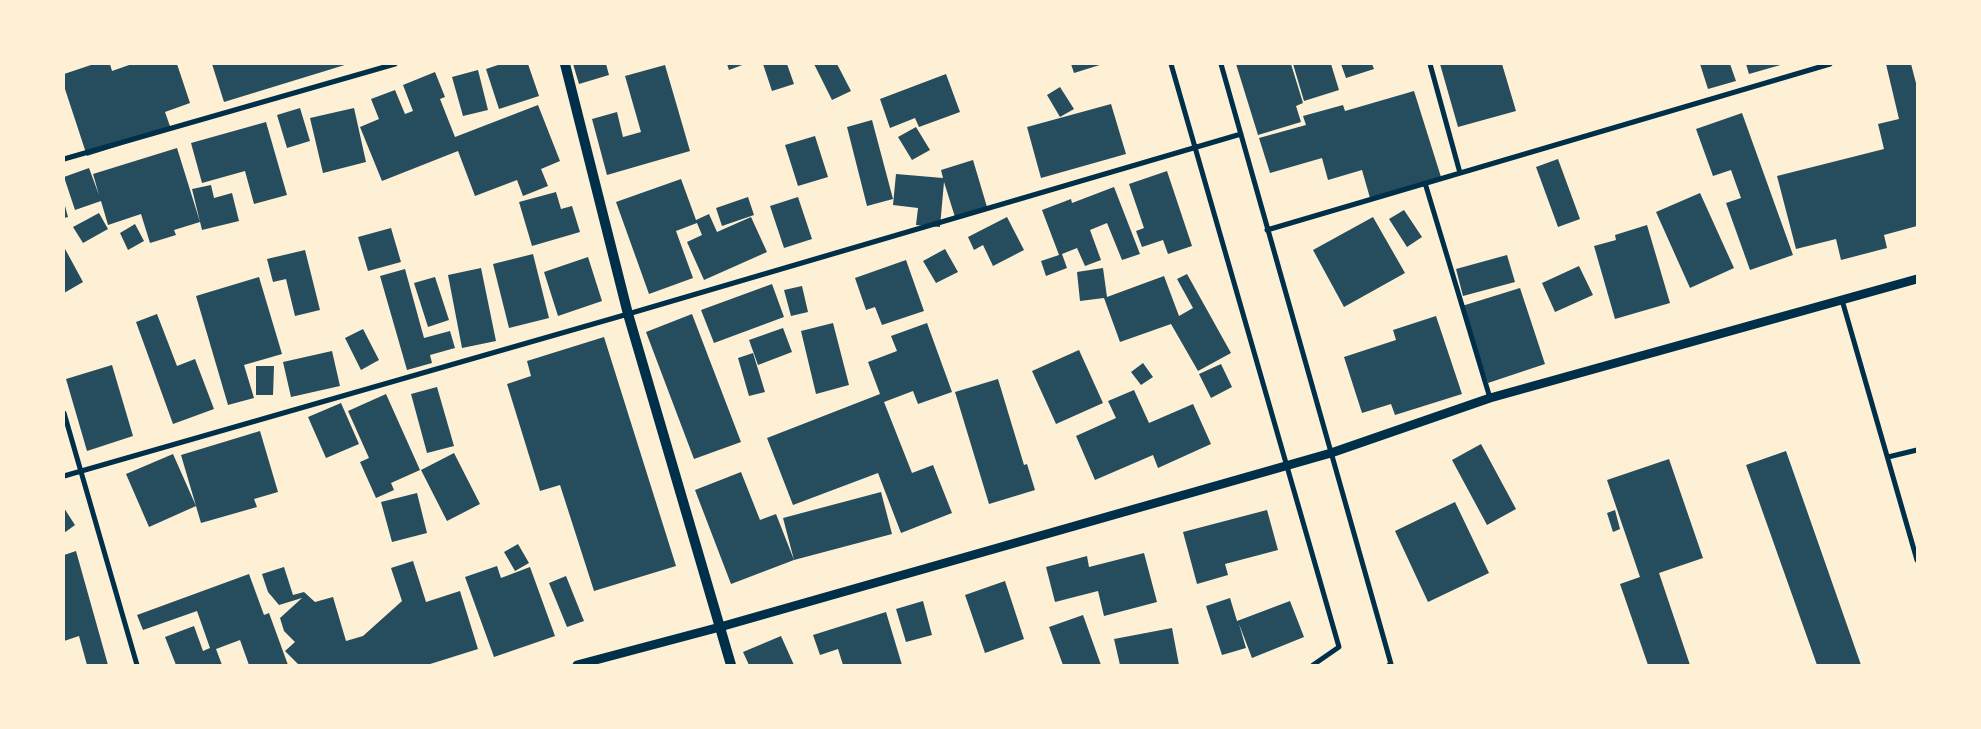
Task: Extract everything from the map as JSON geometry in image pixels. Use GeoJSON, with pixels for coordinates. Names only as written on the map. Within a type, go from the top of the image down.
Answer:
{"type":"FeatureCollection","features":[{"type":"Feature","properties":{"kind":"main road"},"geometry":{"type":"LineString","coordinates":[[565,64],[628,314],[731,665]]}},
{"type":"Feature","properties":{"kind":"street"},"geometry":{"type":"LineString","coordinates":[[64,159],[395,64]]}},
{"type":"Feature","properties":{"kind":"street"},"geometry":{"type":"LineString","coordinates":[[1171,64],[1340,647],[1313,665]]}},
{"type":"Feature","properties":{"kind":"street"},"geometry":{"type":"LineString","coordinates":[[1221,64],[1389,665]]}},
{"type":"Feature","properties":{"kind":"street"},"geometry":{"type":"LineString","coordinates":[[1430,64],[1460,173]]}},
{"type":"Feature","properties":{"kind":"street"},"geometry":{"type":"LineString","coordinates":[[1267,230],[1830,64]]}},
{"type":"Feature","properties":{"kind":"street"},"geometry":{"type":"LineString","coordinates":[[64,476],[628,314],[1241,134]]}},
{"type":"Feature","properties":{"kind":"street"},"geometry":{"type":"LineString","coordinates":[[1426,183],[1490,398]]}},
{"type":"Feature","properties":{"kind":"street"},"geometry":{"type":"LineString","coordinates":[[577,665],[720,627],[1287,466],[1331,453],[1490,398],[1917,279]]}},
{"type":"Feature","properties":{"kind":"street"},"geometry":{"type":"LineString","coordinates":[[1842,300],[1917,560]]}},
{"type":"Feature","properties":{"kind":"street"},"geometry":{"type":"LineString","coordinates":[[64,412],[137,665]]}},
{"type":"Feature","properties":{"kind":"street"},"geometry":{"type":"LineString","coordinates":[[1888,457],[1917,450]]}},
{"type":"Feature","properties":{"kind":"building"},"geometry":{"type":"Polygon","coordinates":[[[94,64],[110,64],[112,71],[132,64],[177,64],[190,103],[165,112],[171,129],[87,156],[64,86],[64,74],[94,64]]]}},
{"type":"Feature","properties":{"kind":"building"},"geometry":{"type":"Polygon","coordinates":[[[212,64],[348,64],[224,102],[212,64]]]}},
{"type":"Feature","properties":{"kind":"building"},"geometry":{"type":"Polygon","coordinates":[[[501,64],[528,64],[539,96],[499,109],[486,69],[501,64]]]}},
{"type":"Feature","properties":{"kind":"building"},"geometry":{"type":"Polygon","coordinates":[[[573,64],[606,64],[609,75],[579,84],[573,64]]]}},
{"type":"Feature","properties":{"kind":"building"},"geometry":{"type":"Polygon","coordinates":[[[727,64],[745,64],[729,70],[727,64]]]}},
{"type":"Feature","properties":{"kind":"building"},"geometry":{"type":"Polygon","coordinates":[[[763,64],[787,64],[794,84],[772,91],[763,64]]]}},
{"type":"Feature","properties":{"kind":"building"},"geometry":{"type":"Polygon","coordinates":[[[814,64],[837,64],[851,91],[832,100],[814,64]]]}},
{"type":"Feature","properties":{"kind":"building"},"geometry":{"type":"Polygon","coordinates":[[[1071,64],[1103,64],[1074,73],[1071,64]]]}},
{"type":"Feature","properties":{"kind":"building"},"geometry":{"type":"Polygon","coordinates":[[[1236,64],[1291,64],[1303,103],[1296,106],[1301,122],[1258,135],[1236,64]]]}},
{"type":"Feature","properties":{"kind":"building"},"geometry":{"type":"Polygon","coordinates":[[[1293,64],[1331,64],[1339,90],[1304,101],[1293,64]]]}},
{"type":"Feature","properties":{"kind":"building"},"geometry":{"type":"Polygon","coordinates":[[[1341,64],[1372,64],[1374,69],[1346,78],[1341,64]]]}},
{"type":"Feature","properties":{"kind":"building"},"geometry":{"type":"Polygon","coordinates":[[[1440,64],[1502,64],[1516,111],[1458,127],[1440,64]]]}},
{"type":"Feature","properties":{"kind":"building"},"geometry":{"type":"Polygon","coordinates":[[[1700,64],[1730,64],[1736,81],[1708,89],[1700,64]]]}},
{"type":"Feature","properties":{"kind":"building"},"geometry":{"type":"Polygon","coordinates":[[[1746,64],[1784,64],[1749,74],[1746,64]]]}},
{"type":"Feature","properties":{"kind":"building"},"geometry":{"type":"Polygon","coordinates":[[[1886,64],[1911,64],[1917,87],[1917,226],[1884,235],[1887,248],[1841,260],[1836,239],[1796,249],[1777,176],[1884,149],[1878,124],[1899,119],[1886,64]]]}},
{"type":"Feature","properties":{"kind":"building"},"geometry":{"type":"Polygon","coordinates":[[[665,65],[690,151],[607,175],[592,119],[617,112],[623,137],[641,132],[625,76],[665,65]]]}},
{"type":"Feature","properties":{"kind":"building"},"geometry":{"type":"Polygon","coordinates":[[[478,70],[488,110],[463,116],[452,77],[478,70]]]}},
{"type":"Feature","properties":{"kind":"building"},"geometry":{"type":"Polygon","coordinates":[[[435,72],[445,97],[440,99],[455,137],[538,105],[560,161],[541,169],[548,186],[523,196],[517,180],[475,196],[458,151],[382,181],[360,127],[379,119],[371,99],[395,90],[405,114],[413,111],[403,85],[435,72]]]}},
{"type":"Feature","properties":{"kind":"building"},"geometry":{"type":"Polygon","coordinates":[[[946,74],[960,112],[919,127],[915,118],[890,128],[880,99],[946,74]]]}},
{"type":"Feature","properties":{"kind":"building"},"geometry":{"type":"Polygon","coordinates":[[[1060,87],[1074,109],[1060,117],[1047,95],[1060,87]]]}},
{"type":"Feature","properties":{"kind":"building"},"geometry":{"type":"Polygon","coordinates":[[[1414,91],[1441,177],[1370,198],[1362,170],[1328,180],[1322,158],[1270,173],[1259,138],[1306,125],[1303,116],[1343,105],[1345,111],[1414,91]]]}},
{"type":"Feature","properties":{"kind":"building"},"geometry":{"type":"Polygon","coordinates":[[[1111,104],[1126,154],[1041,178],[1027,127],[1111,104]]]}},
{"type":"Feature","properties":{"kind":"building"},"geometry":{"type":"Polygon","coordinates":[[[300,108],[310,141],[287,148],[277,115],[300,108]]]}},
{"type":"Feature","properties":{"kind":"building"},"geometry":{"type":"Polygon","coordinates":[[[354,108],[366,162],[323,173],[310,118],[354,108]]]}},
{"type":"Feature","properties":{"kind":"building"},"geometry":{"type":"Polygon","coordinates":[[[1742,113],[1793,255],[1750,270],[1726,203],[1741,198],[1731,170],[1713,176],[1696,129],[1742,113]]]}},
{"type":"Feature","properties":{"kind":"building"},"geometry":{"type":"Polygon","coordinates":[[[872,120],[893,199],[867,206],[847,127],[872,120]]]}},
{"type":"Feature","properties":{"kind":"building"},"geometry":{"type":"Polygon","coordinates":[[[266,122],[287,195],[254,204],[245,171],[202,183],[191,143],[266,122]]]}},
{"type":"Feature","properties":{"kind":"building"},"geometry":{"type":"Polygon","coordinates":[[[916,127],[930,150],[912,160],[898,137],[916,127]]]}},
{"type":"Feature","properties":{"kind":"building"},"geometry":{"type":"Polygon","coordinates":[[[815,136],[828,177],[798,186],[785,145],[815,136]]]}},
{"type":"Feature","properties":{"kind":"building"},"geometry":{"type":"Polygon","coordinates":[[[177,148],[200,222],[174,230],[176,235],[150,243],[141,214],[108,225],[101,201],[75,210],[64,177],[89,168],[99,195],[93,174],[177,148]]]}},
{"type":"Feature","properties":{"kind":"building"},"geometry":{"type":"Polygon","coordinates":[[[1558,159],[1580,219],[1558,227],[1536,167],[1558,159]]]}},
{"type":"Feature","properties":{"kind":"building"},"geometry":{"type":"Polygon","coordinates":[[[973,160],[987,207],[955,217],[944,182],[940,227],[916,225],[918,208],[893,205],[896,174],[943,178],[941,170],[973,160]]]}},
{"type":"Feature","properties":{"kind":"building"},"geometry":{"type":"Polygon","coordinates":[[[1167,171],[1192,246],[1168,254],[1163,240],[1142,247],[1136,231],[1144,228],[1129,184],[1167,171]]]}},
{"type":"Feature","properties":{"kind":"building"},"geometry":{"type":"Polygon","coordinates":[[[681,179],[696,220],[709,214],[717,232],[751,217],[767,252],[704,280],[687,242],[702,235],[697,223],[676,231],[693,278],[649,294],[616,202],[681,179]]]}},
{"type":"Feature","properties":{"kind":"building"},"geometry":{"type":"Polygon","coordinates":[[[211,185],[214,198],[232,193],[239,221],[202,230],[192,189],[211,185]]]}},
{"type":"Feature","properties":{"kind":"building"},"geometry":{"type":"Polygon","coordinates":[[[1114,187],[1140,254],[1122,260],[1107,223],[1090,230],[1101,260],[1085,266],[1077,248],[1062,254],[1067,268],[1046,276],[1041,261],[1059,255],[1042,210],[1071,199],[1072,203],[1114,187]]]}},
{"type":"Feature","properties":{"kind":"building"},"geometry":{"type":"Polygon","coordinates":[[[556,192],[561,209],[572,206],[580,232],[532,246],[519,202],[556,192]]]}},
{"type":"Feature","properties":{"kind":"building"},"geometry":{"type":"Polygon","coordinates":[[[1700,193],[1734,268],[1690,288],[1656,212],[1700,193]]]}},
{"type":"Feature","properties":{"kind":"building"},"geometry":{"type":"Polygon","coordinates":[[[748,197],[754,215],[722,226],[716,208],[748,197]]]}},
{"type":"Feature","properties":{"kind":"building"},"geometry":{"type":"Polygon","coordinates":[[[798,197],[812,239],[784,248],[770,206],[798,197]]]}},
{"type":"Feature","properties":{"kind":"building"},"geometry":{"type":"Polygon","coordinates":[[[64,202],[68,217],[64,218],[64,202]]]}},
{"type":"Feature","properties":{"kind":"building"},"geometry":{"type":"Polygon","coordinates":[[[1404,210],[1422,237],[1407,247],[1389,219],[1404,210]]]}},
{"type":"Feature","properties":{"kind":"building"},"geometry":{"type":"Polygon","coordinates":[[[99,213],[108,229],[83,243],[73,227],[99,213]]]}},
{"type":"Feature","properties":{"kind":"building"},"geometry":{"type":"Polygon","coordinates":[[[1007,217],[1024,250],[993,266],[983,245],[974,250],[968,237],[1007,217]]]}},
{"type":"Feature","properties":{"kind":"building"},"geometry":{"type":"Polygon","coordinates":[[[1373,217],[1405,273],[1344,307],[1313,250],[1373,217]]]}},
{"type":"Feature","properties":{"kind":"building"},"geometry":{"type":"Polygon","coordinates":[[[135,224],[144,241],[128,250],[120,233],[135,224]]]}},
{"type":"Feature","properties":{"kind":"building"},"geometry":{"type":"Polygon","coordinates":[[[1647,225],[1670,303],[1615,319],[1594,246],[1616,240],[1615,235],[1647,225]]]}},
{"type":"Feature","properties":{"kind":"building"},"geometry":{"type":"Polygon","coordinates":[[[391,228],[401,262],[368,271],[358,237],[391,228]]]}},
{"type":"Feature","properties":{"kind":"building"},"geometry":{"type":"Polygon","coordinates":[[[64,247],[83,282],[64,293],[64,247]]]}},
{"type":"Feature","properties":{"kind":"building"},"geometry":{"type":"Polygon","coordinates":[[[945,249],[958,272],[936,283],[923,261],[945,249]]]}},
{"type":"Feature","properties":{"kind":"building"},"geometry":{"type":"Polygon","coordinates":[[[305,250],[320,310],[295,316],[286,279],[273,282],[267,259],[305,250]]]}},
{"type":"Feature","properties":{"kind":"building"},"geometry":{"type":"Polygon","coordinates":[[[533,254],[549,318],[509,328],[493,264],[533,254]]]}},
{"type":"Feature","properties":{"kind":"building"},"geometry":{"type":"Polygon","coordinates":[[[1507,255],[1515,282],[1463,296],[1456,269],[1507,255]]]}},
{"type":"Feature","properties":{"kind":"building"},"geometry":{"type":"Polygon","coordinates":[[[588,257],[602,301],[558,316],[544,272],[588,257]]]}},
{"type":"Feature","properties":{"kind":"building"},"geometry":{"type":"Polygon","coordinates":[[[906,260],[924,311],[882,325],[875,307],[866,310],[855,278],[906,260]]]}},
{"type":"Feature","properties":{"kind":"building"},"geometry":{"type":"Polygon","coordinates":[[[1579,266],[1593,295],[1555,312],[1542,283],[1579,266]]]}},
{"type":"Feature","properties":{"kind":"building"},"geometry":{"type":"Polygon","coordinates":[[[481,268],[496,341],[462,348],[448,275],[481,268]]]}},
{"type":"Feature","properties":{"kind":"building"},"geometry":{"type":"Polygon","coordinates":[[[1103,268],[1107,297],[1164,276],[1179,316],[1193,308],[1177,279],[1187,274],[1231,353],[1198,371],[1171,324],[1120,342],[1104,298],[1080,301],[1077,272],[1103,268]]]}},
{"type":"Feature","properties":{"kind":"building"},"geometry":{"type":"Polygon","coordinates":[[[405,269],[424,338],[450,331],[455,348],[430,355],[432,363],[407,370],[380,276],[405,269]]]}},
{"type":"Feature","properties":{"kind":"building"},"geometry":{"type":"Polygon","coordinates":[[[259,277],[282,354],[244,365],[254,398],[228,405],[196,296],[259,277]]]}},
{"type":"Feature","properties":{"kind":"building"},"geometry":{"type":"Polygon","coordinates":[[[435,277],[449,320],[428,327],[414,283],[435,277]]]}},
{"type":"Feature","properties":{"kind":"building"},"geometry":{"type":"Polygon","coordinates":[[[772,284],[784,317],[714,343],[701,310],[772,284]]]}},
{"type":"Feature","properties":{"kind":"building"},"geometry":{"type":"Polygon","coordinates":[[[802,286],[808,312],[791,316],[784,290],[802,286]]]}},
{"type":"Feature","properties":{"kind":"building"},"geometry":{"type":"Polygon","coordinates":[[[1520,288],[1545,364],[1488,383],[1462,306],[1520,288]]]}},
{"type":"Feature","properties":{"kind":"building"},"geometry":{"type":"Polygon","coordinates":[[[157,314],[177,366],[195,359],[214,409],[173,424],[136,322],[157,314]]]}},
{"type":"Feature","properties":{"kind":"building"},"geometry":{"type":"Polygon","coordinates":[[[692,314],[741,442],[694,459],[646,332],[692,314]]]}},
{"type":"Feature","properties":{"kind":"building"},"geometry":{"type":"Polygon","coordinates":[[[1436,316],[1462,394],[1395,415],[1391,404],[1362,413],[1344,357],[1396,340],[1393,330],[1436,316]]]}},
{"type":"Feature","properties":{"kind":"building"},"geometry":{"type":"Polygon","coordinates":[[[833,323],[849,385],[816,394],[801,331],[833,323]]]}},
{"type":"Feature","properties":{"kind":"building"},"geometry":{"type":"Polygon","coordinates":[[[927,323],[952,392],[918,404],[913,391],[884,402],[912,473],[933,465],[952,513],[901,533],[878,473],[793,505],[767,438],[880,394],[868,362],[897,351],[891,336],[927,323]]]}},
{"type":"Feature","properties":{"kind":"building"},"geometry":{"type":"Polygon","coordinates":[[[783,328],[792,352],[758,365],[749,340],[783,328]]]}},
{"type":"Feature","properties":{"kind":"building"},"geometry":{"type":"Polygon","coordinates":[[[363,329],[379,360],[361,370],[345,338],[363,329]]]}},
{"type":"Feature","properties":{"kind":"building"},"geometry":{"type":"Polygon","coordinates":[[[604,337],[676,566],[594,591],[560,485],[540,491],[507,384],[531,376],[527,361],[604,337]]]}},
{"type":"Feature","properties":{"kind":"building"},"geometry":{"type":"Polygon","coordinates":[[[1079,350],[1103,403],[1056,424],[1032,371],[1079,350]]]}},
{"type":"Feature","properties":{"kind":"building"},"geometry":{"type":"Polygon","coordinates":[[[332,351],[340,386],[291,397],[283,362],[332,351]]]}},
{"type":"Feature","properties":{"kind":"building"},"geometry":{"type":"Polygon","coordinates":[[[753,353],[765,392],[749,396],[738,358],[753,353]]]}},
{"type":"Feature","properties":{"kind":"building"},"geometry":{"type":"Polygon","coordinates":[[[1143,363],[1153,377],[1141,385],[1131,372],[1143,363]]]}},
{"type":"Feature","properties":{"kind":"building"},"geometry":{"type":"Polygon","coordinates":[[[1221,364],[1232,387],[1211,398],[1199,374],[1221,364]]]}},
{"type":"Feature","properties":{"kind":"building"},"geometry":{"type":"Polygon","coordinates":[[[112,365],[133,436],[87,451],[66,379],[112,365]]]}},
{"type":"Feature","properties":{"kind":"building"},"geometry":{"type":"Polygon","coordinates":[[[256,366],[274,366],[273,395],[256,395],[256,366]]]}},
{"type":"Feature","properties":{"kind":"building"},"geometry":{"type":"Polygon","coordinates":[[[998,379],[1024,465],[1027,464],[1035,490],[989,504],[955,392],[998,379]]]}},
{"type":"Feature","properties":{"kind":"building"},"geometry":{"type":"Polygon","coordinates":[[[437,387],[454,446],[427,453],[411,394],[437,387]]]}},
{"type":"Feature","properties":{"kind":"building"},"geometry":{"type":"Polygon","coordinates":[[[1134,390],[1149,423],[1193,404],[1211,444],[1158,468],[1153,455],[1095,480],[1076,436],[1116,418],[1108,401],[1134,390]]]}},
{"type":"Feature","properties":{"kind":"building"},"geometry":{"type":"Polygon","coordinates":[[[386,394],[420,470],[391,483],[394,490],[376,498],[360,462],[369,458],[348,411],[386,394]]]}},
{"type":"Feature","properties":{"kind":"building"},"geometry":{"type":"Polygon","coordinates":[[[341,403],[359,444],[326,458],[308,417],[341,403]]]}},
{"type":"Feature","properties":{"kind":"building"},"geometry":{"type":"Polygon","coordinates":[[[260,431],[278,492],[254,499],[257,507],[201,523],[181,455],[260,431]]]}},
{"type":"Feature","properties":{"kind":"building"},"geometry":{"type":"Polygon","coordinates":[[[1481,444],[1516,509],[1487,525],[1452,460],[1481,444]]]}},
{"type":"Feature","properties":{"kind":"building"},"geometry":{"type":"Polygon","coordinates":[[[1786,451],[1861,665],[1817,665],[1746,465],[1786,451]]]}},
{"type":"Feature","properties":{"kind":"building"},"geometry":{"type":"Polygon","coordinates":[[[454,453],[480,504],[447,521],[421,470],[454,453]]]}},
{"type":"Feature","properties":{"kind":"building"},"geometry":{"type":"Polygon","coordinates":[[[173,454],[196,506],[149,527],[126,474],[173,454]]]}},
{"type":"Feature","properties":{"kind":"building"},"geometry":{"type":"Polygon","coordinates":[[[1669,459],[1703,558],[1659,573],[1690,665],[1648,665],[1620,584],[1640,577],[1607,480],[1669,459]]]}},
{"type":"Feature","properties":{"kind":"building"},"geometry":{"type":"Polygon","coordinates":[[[741,472],[760,520],[776,514],[794,560],[731,584],[695,490],[741,472]]]}},
{"type":"Feature","properties":{"kind":"building"},"geometry":{"type":"Polygon","coordinates":[[[881,492],[892,534],[794,560],[783,518],[881,492]]]}},
{"type":"Feature","properties":{"kind":"building"},"geometry":{"type":"Polygon","coordinates":[[[417,493],[427,533],[392,542],[381,502],[417,493]]]}},
{"type":"Feature","properties":{"kind":"building"},"geometry":{"type":"Polygon","coordinates":[[[1455,502],[1489,573],[1428,602],[1395,531],[1455,502]]]}},
{"type":"Feature","properties":{"kind":"building"},"geometry":{"type":"Polygon","coordinates":[[[64,508],[75,525],[64,533],[64,508]]]}},
{"type":"Feature","properties":{"kind":"building"},"geometry":{"type":"Polygon","coordinates":[[[1267,510],[1278,550],[1225,564],[1228,575],[1197,584],[1183,532],[1267,510]]]}},
{"type":"Feature","properties":{"kind":"building"},"geometry":{"type":"Polygon","coordinates":[[[1615,510],[1620,529],[1613,532],[1607,513],[1615,510]]]}},
{"type":"Feature","properties":{"kind":"building"},"geometry":{"type":"Polygon","coordinates":[[[518,544],[529,563],[515,571],[504,552],[518,544]]]}},
{"type":"Feature","properties":{"kind":"building"},"geometry":{"type":"Polygon","coordinates":[[[76,551],[108,665],[87,665],[79,636],[64,641],[64,555],[76,551]]]}},
{"type":"Feature","properties":{"kind":"building"},"geometry":{"type":"Polygon","coordinates":[[[1144,553],[1157,602],[1104,616],[1098,591],[1055,602],[1046,567],[1087,556],[1089,567],[1144,553]]]}},
{"type":"Feature","properties":{"kind":"building"},"geometry":{"type":"Polygon","coordinates":[[[413,561],[426,602],[460,591],[478,649],[427,665],[299,665],[285,651],[295,642],[284,631],[280,618],[302,598],[279,605],[268,592],[262,574],[284,567],[293,595],[304,592],[315,602],[333,597],[346,641],[363,636],[402,601],[391,568],[413,561]]]}},
{"type":"Feature","properties":{"kind":"building"},"geometry":{"type":"Polygon","coordinates":[[[497,566],[501,578],[530,567],[555,636],[494,657],[465,577],[497,566]]]}},
{"type":"Feature","properties":{"kind":"building"},"geometry":{"type":"Polygon","coordinates":[[[249,574],[264,615],[269,613],[288,665],[249,665],[240,640],[216,649],[222,665],[176,665],[165,637],[194,626],[203,651],[210,648],[197,611],[143,630],[137,615],[249,574]]]}},
{"type":"Feature","properties":{"kind":"building"},"geometry":{"type":"Polygon","coordinates":[[[566,576],[584,621],[567,627],[549,583],[566,576]]]}},
{"type":"Feature","properties":{"kind":"building"},"geometry":{"type":"Polygon","coordinates":[[[1005,581],[1024,639],[985,653],[965,595],[1005,581]]]}},
{"type":"Feature","properties":{"kind":"building"},"geometry":{"type":"Polygon","coordinates":[[[1230,598],[1237,621],[1290,601],[1304,637],[1252,658],[1239,624],[1246,648],[1222,655],[1206,606],[1230,598]]]}},
{"type":"Feature","properties":{"kind":"building"},"geometry":{"type":"Polygon","coordinates":[[[923,601],[932,635],[906,642],[896,609],[923,601]]]}},
{"type":"Feature","properties":{"kind":"building"},"geometry":{"type":"Polygon","coordinates":[[[886,612],[902,665],[843,665],[838,649],[820,655],[813,635],[886,612]]]}},
{"type":"Feature","properties":{"kind":"building"},"geometry":{"type":"Polygon","coordinates":[[[1083,615],[1101,665],[1063,665],[1049,627],[1083,615]]]}},
{"type":"Feature","properties":{"kind":"building"},"geometry":{"type":"Polygon","coordinates":[[[1172,628],[1179,665],[1120,665],[1114,639],[1172,628]]]}},
{"type":"Feature","properties":{"kind":"building"},"geometry":{"type":"Polygon","coordinates":[[[781,636],[794,665],[749,665],[743,652],[781,636]]]}}]}
